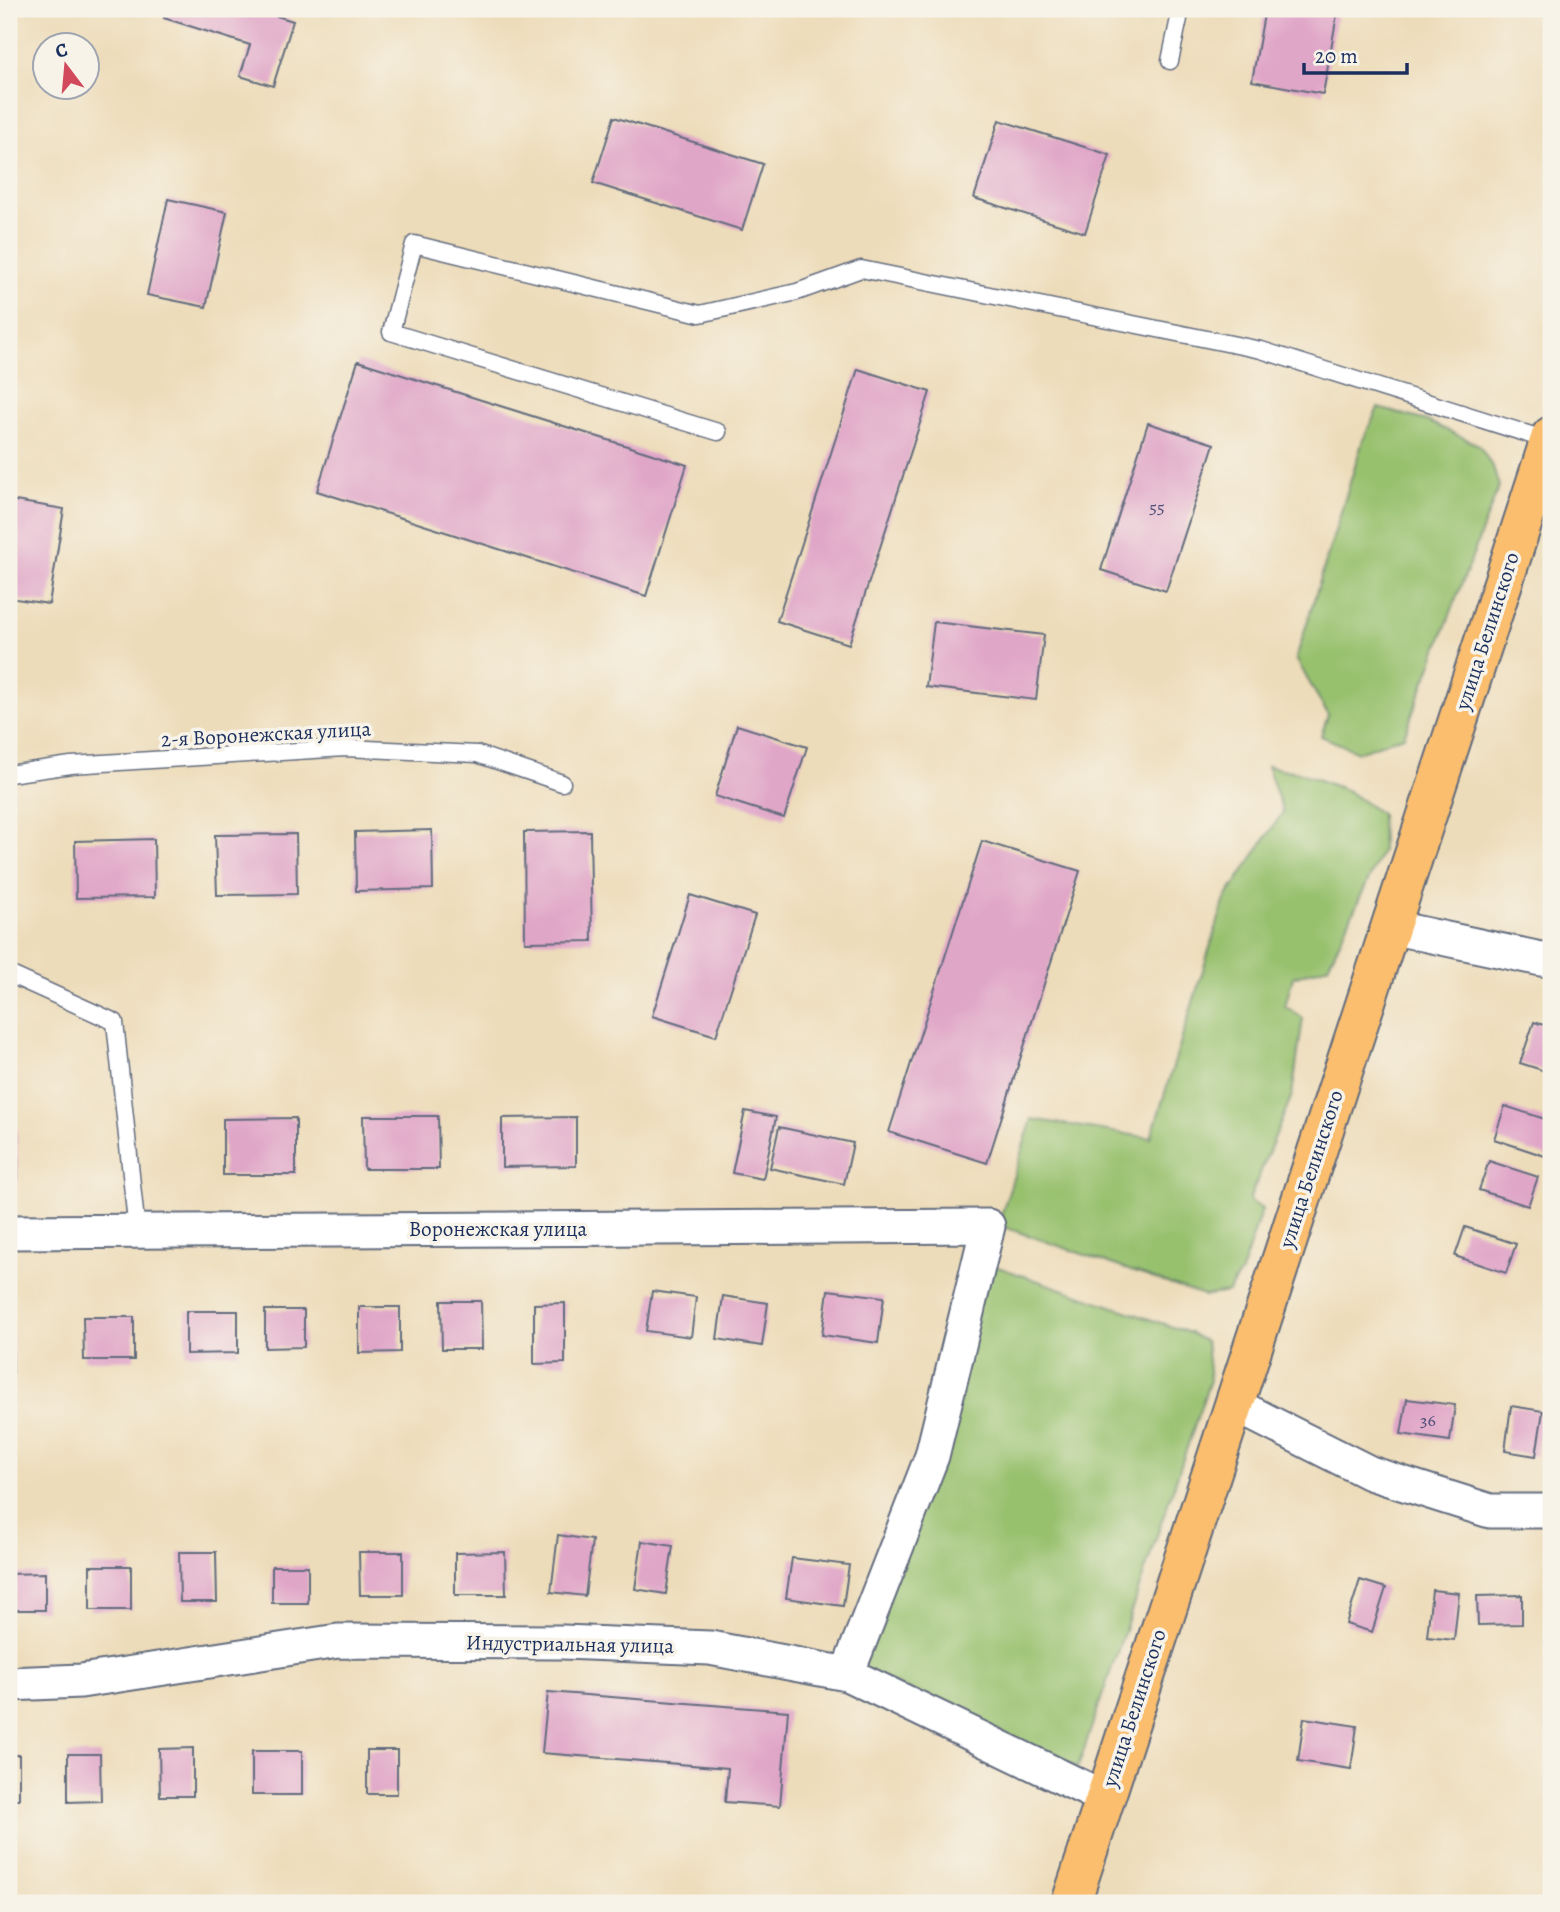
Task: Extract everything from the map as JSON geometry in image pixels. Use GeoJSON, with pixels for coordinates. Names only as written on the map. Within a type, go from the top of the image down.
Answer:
{"type":"FeatureCollection","features":[{"type":"Feature","properties":{"kind":"main road","name":"улица Белинского"},"geometry":{"type":"LineString","coordinates":[[1071,1903],[1550,438]]}},
{"type":"Feature","properties":{"kind":"street"},"geometry":{"type":"LineString","coordinates":[[1390,927],[1551,960]]}},
{"type":"Feature","properties":{"kind":"street","name":"Воронежская улица"},"geometry":{"type":"LineString","coordinates":[[9,1232],[988,1226],[932,1456],[847,1674]]}},
{"type":"Feature","properties":{"kind":"street"},"geometry":{"type":"LineString","coordinates":[[1233,1404],[1370,1473],[1490,1511],[1551,1511]]}},
{"type":"Feature","properties":{"kind":"street","name":"Индустриальная улица"},"geometry":{"type":"LineString","coordinates":[[9,1684],[81,1681],[338,1641],[563,1642],[710,1648],[847,1674],[1105,1798]]}},
{"type":"Feature","properties":{"kind":"lane"},"geometry":{"type":"LineString","coordinates":[[1170,61],[1181,9]]}},
{"type":"Feature","properties":{"kind":"lane"},"geometry":{"type":"LineString","coordinates":[[718,432],[391,332],[414,244],[701,314],[797,292],[862,269],[1261,350],[1550,438]]}},
{"type":"Feature","properties":{"kind":"lane","name":"2-я Воронежская улица"},"geometry":{"type":"LineString","coordinates":[[9,774],[71,765],[345,748],[477,754],[562,783]]}},
{"type":"Feature","properties":{"kind":"lane"},"geometry":{"type":"LineString","coordinates":[[9,974],[115,1022],[137,1231]]}},
{"type":"Feature","properties":{"kind":"green space"},"geometry":{"type":"Polygon","coordinates":[[[1378,408],[1427,421],[1479,445],[1493,468],[1499,486],[1404,736],[1358,752],[1321,736],[1328,715],[1296,659],[1363,440],[1378,408]]]}},
{"type":"Feature","properties":{"kind":"green space"},"geometry":{"type":"Polygon","coordinates":[[[1267,766],[1301,773],[1348,791],[1381,814],[1382,851],[1328,966],[1293,977],[1285,1006],[1303,1018],[1292,1095],[1249,1200],[1262,1209],[1241,1272],[1228,1292],[1204,1296],[998,1225],[1032,1119],[1151,1138],[1225,899],[1283,812],[1267,766]]]}},
{"type":"Feature","properties":{"kind":"green space"},"geometry":{"type":"Polygon","coordinates":[[[989,1264],[1190,1333],[1206,1342],[1210,1380],[1078,1767],[860,1668],[989,1264]]]}},
{"type":"Feature","properties":{"kind":"building"},"geometry":{"type":"Polygon","coordinates":[[[167,9],[254,9],[293,21],[273,86],[240,76],[250,45],[164,18],[167,9]]]}},
{"type":"Feature","properties":{"kind":"building"},"geometry":{"type":"Polygon","coordinates":[[[1265,9],[1338,9],[1323,94],[1252,81],[1265,9]]]}},
{"type":"Feature","properties":{"kind":"building"},"geometry":{"type":"Polygon","coordinates":[[[614,117],[763,164],[742,230],[593,183],[614,117]]]}},
{"type":"Feature","properties":{"kind":"building"},"geometry":{"type":"Polygon","coordinates":[[[999,120],[1110,155],[1085,233],[974,198],[999,120]]]}},
{"type":"Feature","properties":{"kind":"building"},"geometry":{"type":"Polygon","coordinates":[[[168,199],[227,212],[206,307],[147,295],[168,199]]]}},
{"type":"Feature","properties":{"kind":"building"},"geometry":{"type":"Polygon","coordinates":[[[358,361],[687,465],[646,596],[317,491],[358,361]]]}},
{"type":"Feature","properties":{"kind":"building"},"geometry":{"type":"Polygon","coordinates":[[[858,369],[930,392],[849,644],[777,621],[858,369]]]}},
{"type":"Feature","properties":{"kind":"building"},"geometry":{"type":"Polygon","coordinates":[[[1148,423],[1214,444],[1166,591],[1101,570],[1148,423]]]}},
{"type":"Feature","properties":{"kind":"building"},"geometry":{"type":"Polygon","coordinates":[[[9,500],[64,509],[49,604],[9,598],[9,500]]]}},
{"type":"Feature","properties":{"kind":"building"},"geometry":{"type":"Polygon","coordinates":[[[934,622],[1044,635],[1036,700],[926,687],[934,622]]]}},
{"type":"Feature","properties":{"kind":"building"},"geometry":{"type":"Polygon","coordinates":[[[737,725],[807,747],[784,818],[715,796],[737,725]]]}},
{"type":"Feature","properties":{"kind":"building"},"geometry":{"type":"Polygon","coordinates":[[[432,830],[433,889],[356,891],[355,832],[432,830]]]}},
{"type":"Feature","properties":{"kind":"building"},"geometry":{"type":"Polygon","coordinates":[[[590,831],[592,941],[525,942],[524,832],[590,831]]]}},
{"type":"Feature","properties":{"kind":"building"},"geometry":{"type":"Polygon","coordinates":[[[296,834],[297,894],[217,895],[215,835],[296,834]]]}},
{"type":"Feature","properties":{"kind":"building"},"geometry":{"type":"Polygon","coordinates":[[[154,839],[155,897],[76,898],[75,841],[154,839]]]}},
{"type":"Feature","properties":{"kind":"building"},"geometry":{"type":"Polygon","coordinates":[[[982,841],[1080,871],[987,1163],[889,1132],[982,841]]]}},
{"type":"Feature","properties":{"kind":"building"},"geometry":{"type":"Polygon","coordinates":[[[690,895],[755,915],[716,1036],[652,1016],[690,895]]]}},
{"type":"Feature","properties":{"kind":"building"},"geometry":{"type":"Polygon","coordinates":[[[1534,1022],[1551,1027],[1551,1073],[1520,1063],[1534,1022]]]}},
{"type":"Feature","properties":{"kind":"building"},"geometry":{"type":"Polygon","coordinates":[[[1505,1106],[1551,1121],[1551,1158],[1494,1139],[1505,1106]]]}},
{"type":"Feature","properties":{"kind":"building"},"geometry":{"type":"Polygon","coordinates":[[[745,1111],[776,1117],[763,1179],[732,1173],[745,1111]]]}},
{"type":"Feature","properties":{"kind":"building"},"geometry":{"type":"Polygon","coordinates":[[[363,1116],[438,1116],[439,1169],[364,1169],[363,1116]]]}},
{"type":"Feature","properties":{"kind":"building"},"geometry":{"type":"Polygon","coordinates":[[[576,1117],[576,1166],[502,1167],[502,1118],[576,1117]]]}},
{"type":"Feature","properties":{"kind":"building"},"geometry":{"type":"Polygon","coordinates":[[[296,1118],[296,1175],[223,1175],[223,1119],[296,1118]]]}},
{"type":"Feature","properties":{"kind":"building"},"geometry":{"type":"Polygon","coordinates":[[[9,1127],[17,1127],[18,1179],[9,1179],[9,1127]]]}},
{"type":"Feature","properties":{"kind":"building"},"geometry":{"type":"Polygon","coordinates":[[[779,1127],[853,1143],[844,1184],[770,1168],[779,1127]]]}},
{"type":"Feature","properties":{"kind":"building"},"geometry":{"type":"Polygon","coordinates":[[[1489,1161],[1538,1177],[1528,1206],[1479,1190],[1489,1161]]]}},
{"type":"Feature","properties":{"kind":"building"},"geometry":{"type":"Polygon","coordinates":[[[1465,1227],[1516,1244],[1506,1273],[1455,1256],[1465,1227]]]}},
{"type":"Feature","properties":{"kind":"building"},"geometry":{"type":"Polygon","coordinates":[[[828,1290],[884,1297],[878,1343],[822,1335],[828,1290]]]}},
{"type":"Feature","properties":{"kind":"building"},"geometry":{"type":"Polygon","coordinates":[[[652,1291],[696,1297],[691,1337],[646,1331],[652,1291]]]}},
{"type":"Feature","properties":{"kind":"building"},"geometry":{"type":"Polygon","coordinates":[[[723,1296],[768,1303],[762,1346],[717,1339],[723,1296]]]}},
{"type":"Feature","properties":{"kind":"building"},"geometry":{"type":"Polygon","coordinates":[[[441,1301],[481,1301],[482,1349],[442,1349],[441,1301]]]}},
{"type":"Feature","properties":{"kind":"building"},"geometry":{"type":"Polygon","coordinates":[[[565,1303],[565,1363],[534,1364],[534,1304],[565,1303]]]}},
{"type":"Feature","properties":{"kind":"building"},"geometry":{"type":"Polygon","coordinates":[[[359,1307],[400,1307],[400,1352],[359,1353],[359,1307]]]}},
{"type":"Feature","properties":{"kind":"building"},"geometry":{"type":"Polygon","coordinates":[[[265,1310],[304,1310],[304,1347],[265,1348],[265,1310]]]}},
{"type":"Feature","properties":{"kind":"building"},"geometry":{"type":"Polygon","coordinates":[[[186,1311],[238,1311],[238,1353],[186,1354],[186,1311]]]}},
{"type":"Feature","properties":{"kind":"building"},"geometry":{"type":"Polygon","coordinates":[[[83,1317],[134,1317],[134,1360],[84,1360],[83,1317]]]}},
{"type":"Feature","properties":{"kind":"building"},"geometry":{"type":"Polygon","coordinates":[[[9,1328],[12,1328],[13,1373],[9,1373],[9,1328]]]}},
{"type":"Feature","properties":{"kind":"building"},"geometry":{"type":"Polygon","coordinates":[[[1407,1399],[1455,1405],[1450,1441],[1401,1434],[1407,1399]]]}},
{"type":"Feature","properties":{"kind":"building"},"geometry":{"type":"Polygon","coordinates":[[[1511,1406],[1543,1411],[1536,1456],[1505,1451],[1511,1406]]]}},
{"type":"Feature","properties":{"kind":"building"},"geometry":{"type":"Polygon","coordinates":[[[558,1535],[592,1540],[585,1596],[551,1592],[558,1535]]]}},
{"type":"Feature","properties":{"kind":"building"},"geometry":{"type":"Polygon","coordinates":[[[642,1541],[673,1546],[666,1594],[635,1589],[642,1541]]]}},
{"type":"Feature","properties":{"kind":"building"},"geometry":{"type":"Polygon","coordinates":[[[179,1552],[216,1552],[217,1602],[180,1602],[179,1552]]]}},
{"type":"Feature","properties":{"kind":"building"},"geometry":{"type":"Polygon","coordinates":[[[359,1552],[403,1552],[403,1595],[360,1595],[359,1552]]]}},
{"type":"Feature","properties":{"kind":"building"},"geometry":{"type":"Polygon","coordinates":[[[505,1552],[506,1595],[455,1595],[455,1553],[505,1552]]]}},
{"type":"Feature","properties":{"kind":"building"},"geometry":{"type":"Polygon","coordinates":[[[792,1558],[849,1565],[843,1606],[786,1598],[792,1558]]]}},
{"type":"Feature","properties":{"kind":"building"},"geometry":{"type":"Polygon","coordinates":[[[90,1566],[131,1566],[131,1610],[90,1610],[90,1566]]]}},
{"type":"Feature","properties":{"kind":"building"},"geometry":{"type":"Polygon","coordinates":[[[272,1566],[308,1566],[308,1603],[272,1603],[272,1566]]]}},
{"type":"Feature","properties":{"kind":"building"},"geometry":{"type":"Polygon","coordinates":[[[45,1573],[45,1610],[9,1610],[9,1574],[45,1573]]]}},
{"type":"Feature","properties":{"kind":"building"},"geometry":{"type":"Polygon","coordinates":[[[1360,1580],[1386,1588],[1372,1632],[1346,1624],[1360,1580]]]}},
{"type":"Feature","properties":{"kind":"building"},"geometry":{"type":"Polygon","coordinates":[[[1432,1590],[1459,1593],[1454,1640],[1427,1637],[1432,1590]]]}},
{"type":"Feature","properties":{"kind":"building"},"geometry":{"type":"Polygon","coordinates":[[[1522,1595],[1522,1624],[1478,1625],[1477,1596],[1522,1595]]]}},
{"type":"Feature","properties":{"kind":"building"},"geometry":{"type":"Polygon","coordinates":[[[548,1692],[788,1711],[780,1806],[725,1802],[728,1768],[542,1753],[548,1692]]]}},
{"type":"Feature","properties":{"kind":"building"},"geometry":{"type":"Polygon","coordinates":[[[1304,1718],[1357,1726],[1351,1769],[1298,1761],[1304,1718]]]}},
{"type":"Feature","properties":{"kind":"building"},"geometry":{"type":"Polygon","coordinates":[[[193,1748],[193,1796],[160,1796],[159,1749],[193,1748]]]}},
{"type":"Feature","properties":{"kind":"building"},"geometry":{"type":"Polygon","coordinates":[[[367,1750],[397,1750],[397,1794],[367,1794],[367,1750]]]}},
{"type":"Feature","properties":{"kind":"building"},"geometry":{"type":"Polygon","coordinates":[[[252,1751],[302,1751],[302,1795],[252,1795],[252,1751]]]}},
{"type":"Feature","properties":{"kind":"building"},"geometry":{"type":"Polygon","coordinates":[[[68,1754],[100,1754],[101,1801],[68,1802],[68,1754]]]}},
{"type":"Feature","properties":{"kind":"building"},"geometry":{"type":"Polygon","coordinates":[[[9,1755],[19,1755],[19,1799],[9,1799],[9,1755]]]}}]}
